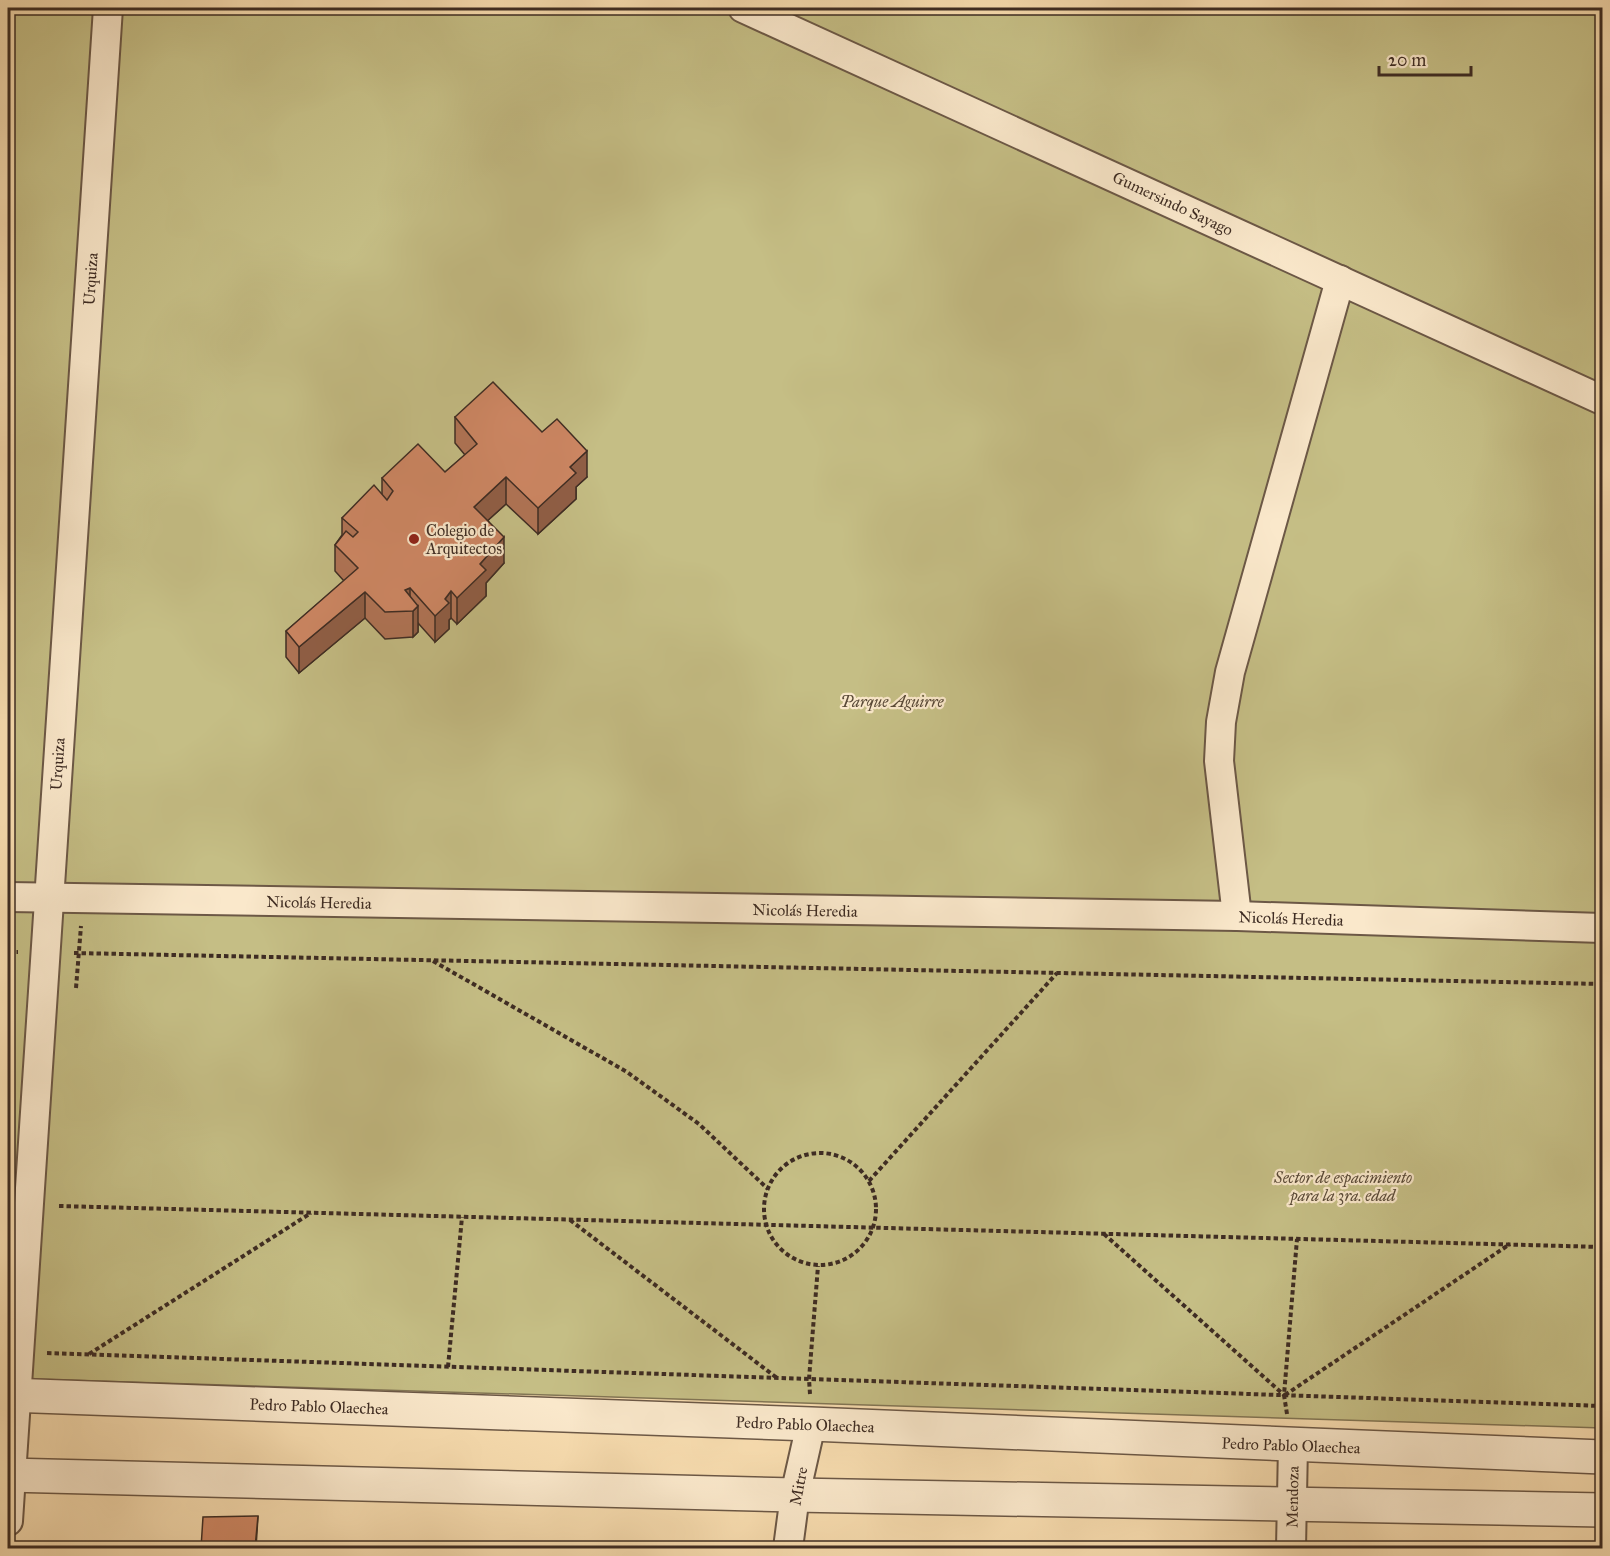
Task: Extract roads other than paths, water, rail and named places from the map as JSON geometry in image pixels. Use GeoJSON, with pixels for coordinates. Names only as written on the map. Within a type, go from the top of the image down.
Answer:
{"type":"FeatureCollection","features":[{"type":"Feature","properties":{"kind":"street","name":"Urquiza"},"geometry":{"type":"LineString","coordinates":[[8,1521],[12,1395],[19,1352],[108,8]]}},
{"type":"Feature","properties":{"kind":"street","name":"Gumersindo Sayago"},"geometry":{"type":"LineString","coordinates":[[743,8],[1602,400]]}},
{"type":"Feature","properties":{"kind":"street"},"geometry":{"type":"LineString","coordinates":[[1237,916],[1219,761],[1221,722],[1230,672],[1340,280]]}},
{"type":"Feature","properties":{"kind":"street","name":"Nicolás Heredia"},"geometry":{"type":"LineString","coordinates":[[8,897],[1237,916],[1602,928]]}},
{"type":"Feature","properties":{"kind":"street","name":"Pedro Pablo Olaechea"},"geometry":{"type":"LineString","coordinates":[[12,1395],[811,1424],[1602,1457]]}},
{"type":"Feature","properties":{"kind":"street","name":"Mitre"},"geometry":{"type":"LineString","coordinates":[[788,1548],[795,1494],[811,1424]]}},
{"type":"Feature","properties":{"kind":"street","name":"Mendoza"},"geometry":{"type":"LineString","coordinates":[[1292,1548],[1293,1445]]}},
{"type":"Feature","properties":{"kind":"street"},"geometry":{"type":"LineString","coordinates":[[9,1475],[1602,1510]]}},
{"type":"Feature","properties":{"kind":"place","name":"Colegio de Arquitectos"},"geometry":{"type":"Point","coordinates":[414,539]}},
{"type":"Feature","properties":{"kind":"park label","name":"Parque Aguirre"},"geometry":{"type":"Point","coordinates":[892,701]}},
{"type":"Feature","properties":{"kind":"park label","name":"Sector de espacimiento para la 3ra. edad"},"geometry":{"type":"Point","coordinates":[1343,1186]}}]}
